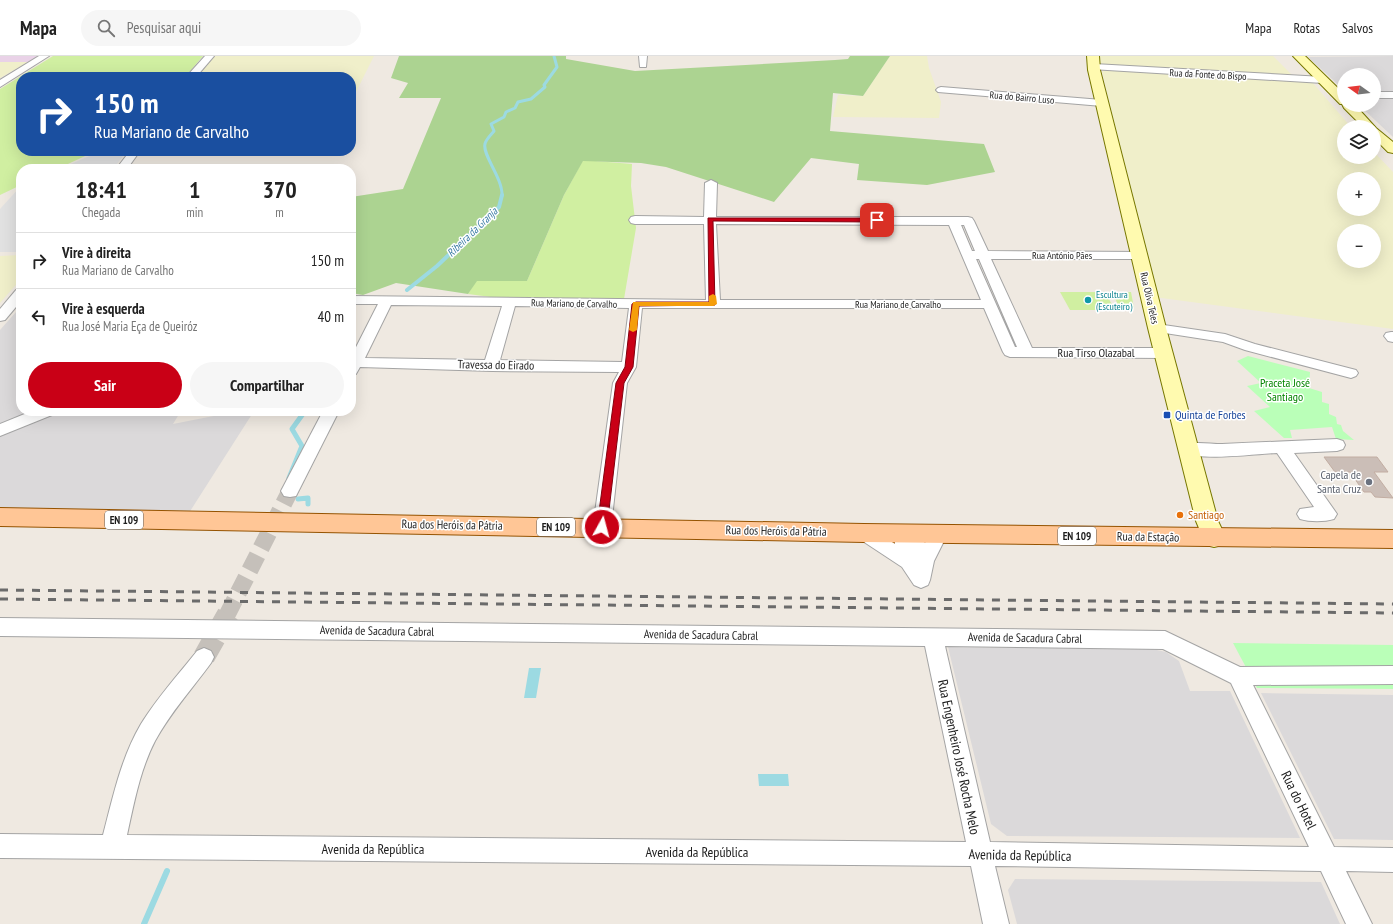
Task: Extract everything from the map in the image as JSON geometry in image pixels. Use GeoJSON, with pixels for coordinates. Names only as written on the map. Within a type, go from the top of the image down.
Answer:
{"type":"FeatureCollection","features":[{"type":"Feature","properties":{"kind":"main road"},"geometry":{"type":"LineString","coordinates":[[1299,56],[1337,93]]}},
{"type":"Feature","properties":{"kind":"main road","name":"Rua Oliva Teles"},"geometry":{"type":"LineString","coordinates":[[1093,62],[1157,328],[1207,521],[1214,538]]}},
{"type":"Feature","properties":{"kind":"main road"},"geometry":{"type":"LineString","coordinates":[[1355,112],[1363,120]]}},
{"type":"Feature","properties":{"kind":"main road"},"geometry":{"type":"LineString","coordinates":[[1381,138],[1393,149]]}},
{"type":"Feature","properties":{"kind":"main road","name":"Rua dos Heróis da Pátria"},"geometry":{"type":"LineString","coordinates":[[0,517],[904,533]]}},
{"type":"Feature","properties":{"kind":"main road","name":"Rua da Estação"},"geometry":{"type":"LineString","coordinates":[[904,533],[1393,539]]}},
{"type":"Feature","properties":{"kind":"street"},"geometry":{"type":"LineString","coordinates":[[19,72],[45,56]]}},
{"type":"Feature","properties":{"kind":"street"},"geometry":{"type":"LineString","coordinates":[[196,72],[210,56]]}},
{"type":"Feature","properties":{"kind":"street","name":"Rua da Fonte do Bispo"},"geometry":{"type":"LineString","coordinates":[[1093,62],[1323,80]]}},
{"type":"Feature","properties":{"kind":"street"},"geometry":{"type":"LineString","coordinates":[[0,84],[16,74]]}},
{"type":"Feature","properties":{"kind":"street","name":"Rua do Bairro Luso"},"geometry":{"type":"LineString","coordinates":[[941,90],[1102,103]]}},
{"type":"Feature","properties":{"kind":"street"},"geometry":{"type":"LineString","coordinates":[[1381,95],[1393,95]]}},
{"type":"Feature","properties":{"kind":"street"},"geometry":{"type":"LineString","coordinates":[[125,164],[131,156]]}},
{"type":"Feature","properties":{"kind":"street"},"geometry":{"type":"LineString","coordinates":[[711,184],[710,220],[713,304]]}},
{"type":"Feature","properties":{"kind":"street"},"geometry":{"type":"LineString","coordinates":[[636,220],[968,221],[1027,353]]}},
{"type":"Feature","properties":{"kind":"street","name":"Rua Tirso Olazabal"},"geometry":{"type":"LineString","coordinates":[[953,221],[1010,352],[1164,353]]}},
{"type":"Feature","properties":{"kind":"street"},"geometry":{"type":"LineString","coordinates":[[969,255],[983,256]]}},
{"type":"Feature","properties":{"kind":"street","name":"Rua António Pães"},"geometry":{"type":"LineString","coordinates":[[983,256],[1140,255]]}},
{"type":"Feature","properties":{"kind":"street"},"geometry":{"type":"LineString","coordinates":[[0,317],[16,299]]}},
{"type":"Feature","properties":{"kind":"street","name":"Rua Mariano de Carvalho"},"geometry":{"type":"LineString","coordinates":[[356,300],[636,304],[988,304]]}},
{"type":"Feature","properties":{"kind":"street"},"geometry":{"type":"LineString","coordinates":[[357,367],[386,301]]}},
{"type":"Feature","properties":{"kind":"street"},"geometry":{"type":"LineString","coordinates":[[492,366],[492,356],[510,302]]}},
{"type":"Feature","properties":{"kind":"street"},"geometry":{"type":"LineString","coordinates":[[602,527],[620,383],[629,367],[636,304]]}},
{"type":"Feature","properties":{"kind":"street"},"geometry":{"type":"LineString","coordinates":[[1157,328],[1225,338],[1250,347],[1351,373]]}},
{"type":"Feature","properties":{"kind":"street","name":"Travessa do Eirado"},"geometry":{"type":"LineString","coordinates":[[357,367],[629,367]]}},
{"type":"Feature","properties":{"kind":"street"},"geometry":{"type":"LineString","coordinates":[[0,430],[35,416]]}},
{"type":"Feature","properties":{"kind":"street"},"geometry":{"type":"LineString","coordinates":[[290,491],[328,416]]}},
{"type":"Feature","properties":{"kind":"street"},"geometry":{"type":"LineString","coordinates":[[1188,449],[1213,450],[1281,446],[1337,445]]}},
{"type":"Feature","properties":{"kind":"street"},"geometry":{"type":"LineString","coordinates":[[1281,446],[1328,514],[1306,514]]}},
{"type":"Feature","properties":{"kind":"street"},"geometry":{"type":"LineString","coordinates":[[864,533],[916,561]]}},
{"type":"Feature","properties":{"kind":"street"},"geometry":{"type":"LineString","coordinates":[[904,533],[903,546],[916,561]]}},
{"type":"Feature","properties":{"kind":"street"},"geometry":{"type":"LineString","coordinates":[[916,561],[939,533]]}},
{"type":"Feature","properties":{"kind":"street","name":"Avenida de Sacadura Cabral"},"geometry":{"type":"LineString","coordinates":[[0,627],[1165,640],[1238,676],[1393,676]]}},
{"type":"Feature","properties":{"kind":"street","name":"Rua Engenheiro José Rocha Melo"},"geometry":{"type":"LineString","coordinates":[[933,637],[996,924]]}},
{"type":"Feature","properties":{"kind":"street"},"geometry":{"type":"LineString","coordinates":[[112,847],[129,782],[137,757],[148,734],[161,712],[204,657]]}},
{"type":"Feature","properties":{"kind":"street","name":"Rua do Hotel"},"geometry":{"type":"LineString","coordinates":[[1238,676],[1359,924]]}},
{"type":"Feature","properties":{"kind":"street","name":"Avenida da República"},"geometry":{"type":"LineString","coordinates":[[0,846],[980,854],[1393,860]]}},
{"type":"Feature","properties":{"kind":"shaded area"},"geometry":{"type":"Polygon","coordinates":[[[0,56],[38,56],[28,62],[0,62],[0,56]]]}},
{"type":"Feature","properties":{"kind":"shaded area"},"geometry":{"type":"Polygon","coordinates":[[[1393,56],[1393,95],[1381,95],[1381,68],[1337,68],[1337,84],[1308,57],[1393,56]]]}},
{"type":"Feature","properties":{"kind":"shaded area"},"geometry":{"type":"Polygon","coordinates":[[[1381,97],[1393,97],[1393,137],[1381,126],[1381,120],[1375,120],[1366,112],[1381,112],[1381,97]]]}},
{"type":"Feature","properties":{"kind":"shaded area"},"geometry":{"type":"Polygon","coordinates":[[[90,156],[123,156],[117,164],[71,164],[90,156]]]}},
{"type":"Feature","properties":{"kind":"shaded area"},"geometry":{"type":"Polygon","coordinates":[[[16,191],[16,252],[0,252],[0,209],[16,191]]]}},
{"type":"Feature","properties":{"kind":"shaded area"},"geometry":{"type":"Polygon","coordinates":[[[16,312],[16,416],[178,416],[173,424],[214,416],[251,416],[187,516],[0,511],[0,330],[16,312]]]}},
{"type":"Feature","properties":{"kind":"shaded area"},"geometry":{"type":"Polygon","coordinates":[[[948,647],[1152,649],[1166,652],[1179,661],[1190,691],[1230,691],[1300,838],[1007,836],[991,824],[948,647]]]}},
{"type":"Feature","properties":{"kind":"shaded area"},"geometry":{"type":"Polygon","coordinates":[[[1261,693],[1393,695],[1393,840],[1334,839],[1261,693]]]}},
{"type":"Feature","properties":{"kind":"shaded area"},"geometry":{"type":"Polygon","coordinates":[[[1015,879],[1321,882],[1340,924],[1017,924],[1008,890],[1015,879]]]}},
{"type":"Feature","properties":{"kind":"green space"},"geometry":{"type":"Polygon","coordinates":[[[53,56],[203,56],[189,72],[27,72],[53,56]]]}},
{"type":"Feature","properties":{"kind":"green space"},"geometry":{"type":"Polygon","coordinates":[[[215,56],[374,56],[356,92],[356,72],[200,72],[215,56]]]}},
{"type":"Feature","properties":{"kind":"green space"},"geometry":{"type":"Polygon","coordinates":[[[399,56],[566,56],[566,59],[635,71],[835,60],[848,59],[850,56],[890,56],[863,96],[833,93],[830,131],[984,144],[995,172],[927,185],[857,180],[859,164],[811,158],[774,202],[666,167],[641,163],[583,161],[564,195],[527,281],[477,281],[468,294],[396,283],[363,295],[356,294],[356,196],[403,189],[441,98],[399,98],[408,83],[391,78],[399,56]]]}},
{"type":"Feature","properties":{"kind":"green space"},"geometry":{"type":"Polygon","coordinates":[[[890,56],[927,56],[929,68],[941,102],[939,118],[833,117],[838,95],[863,96],[890,56]]]}},
{"type":"Feature","properties":{"kind":"green space"},"geometry":{"type":"Polygon","coordinates":[[[1097,56],[1273,56],[1298,81],[1312,82],[1345,120],[1337,120],[1337,164],[1381,164],[1381,159],[1393,172],[1393,329],[1154,297],[1102,71],[1115,71],[1114,68],[1097,67],[1097,56]]]}},
{"type":"Feature","properties":{"kind":"green space"},"geometry":{"type":"Polygon","coordinates":[[[0,62],[28,62],[0,78],[0,62]]]}},
{"type":"Feature","properties":{"kind":"green space"},"geometry":{"type":"Polygon","coordinates":[[[16,79],[16,156],[85,156],[68,164],[16,164],[16,187],[0,195],[0,89],[16,79]]]}},
{"type":"Feature","properties":{"kind":"green space"},"geometry":{"type":"Polygon","coordinates":[[[583,160],[632,164],[631,186],[636,228],[624,299],[506,299],[468,294],[476,281],[527,281],[564,195],[583,160]]]}},
{"type":"Feature","properties":{"kind":"green space"},"geometry":{"type":"Polygon","coordinates":[[[16,255],[16,285],[0,303],[0,256],[16,255]]]}},
{"type":"Feature","properties":{"kind":"green space"},"geometry":{"type":"Polygon","coordinates":[[[1060,292],[1105,292],[1115,310],[1070,310],[1060,292]]]}},
{"type":"Feature","properties":{"kind":"green space"},"geometry":{"type":"Polygon","coordinates":[[[1112,292],[1131,292],[1134,308],[1120,309],[1112,292]]]}},
{"type":"Feature","properties":{"kind":"green space","name":"Praceta José Santiago"},"geometry":{"type":"Polygon","coordinates":[[[1248,356],[1310,372],[1309,388],[1322,392],[1322,402],[1329,404],[1329,414],[1336,417],[1337,424],[1341,425],[1343,431],[1354,440],[1336,439],[1332,427],[1290,430],[1292,438],[1284,438],[1254,411],[1270,407],[1247,386],[1261,383],[1237,361],[1248,356]]]}},
{"type":"Feature","properties":{"kind":"green space"},"geometry":{"type":"Polygon","coordinates":[[[1233,643],[1393,645],[1393,689],[1257,688],[1233,643]]]}},
{"type":"Feature","properties":{"kind":"water"},"geometry":{"type":"Polygon","coordinates":[[[529,668],[541,668],[536,698],[524,698],[529,668]]]}},
{"type":"Feature","properties":{"kind":"water"},"geometry":{"type":"Polygon","coordinates":[[[758,774],[788,774],[789,786],[759,786],[758,774]]]}},
{"type":"Feature","properties":{"kind":"building","name":"Capela de Santa Cruz"},"geometry":{"type":"Polygon","coordinates":[[[1324,457],[1377,457],[1388,472],[1374,472],[1393,498],[1375,497],[1371,492],[1364,492],[1350,472],[1335,472],[1324,457]]]}},
{"type":"Feature","properties":{"kind":"waterway","name":"Ribeira da Granja"},"geometry":{"type":"LineString","coordinates":[[502,195],[499,182],[485,149],[486,140],[494,131],[491,124],[504,117],[506,112],[515,108],[518,102],[531,99],[545,87],[544,85],[557,67],[554,56]]}},
{"type":"Feature","properties":{"kind":"waterway","name":"Ribeira da Granja"},"geometry":{"type":"LineString","coordinates":[[407,290],[437,266],[499,207],[502,195]]}},
{"type":"Feature","properties":{"kind":"waterway","name":"Ribeira da Granja"},"geometry":{"type":"LineString","coordinates":[[289,478],[302,446],[292,429],[301,416]]}},
{"type":"Feature","properties":{"kind":"waterway","name":"Ribeira da Granja"},"geometry":{"type":"LineString","coordinates":[[298,499],[308,498],[308,504]]}},
{"type":"Feature","properties":{"kind":"waterway","name":"Ribeira da Granja"},"geometry":{"type":"LineString","coordinates":[[144,924],[167,871]]}},
{"type":"Feature","properties":{"kind":"tunnel"},"geometry":{"type":"LineString","coordinates":[[227,615],[290,491]]}},
{"type":"Feature","properties":{"kind":"tunnel"},"geometry":{"type":"LineString","coordinates":[[204,657],[228,614]]}},
{"type":"Feature","properties":{"kind":"railway"},"geometry":{"type":"LineString","coordinates":[[0,590],[1393,604]]}},
{"type":"Feature","properties":{"kind":"railway"},"geometry":{"type":"LineString","coordinates":[[0,599],[1393,613]]}},
{"type":"Feature","properties":{"kind":"slow traffic"},"geometry":{"type":"LineString","coordinates":[[633,330],[636,304],[713,304],[713,296]]}},
{"type":"Feature","properties":{"kind":"place","name":"Escultura (Escuteiro)"},"geometry":{"type":"Point","coordinates":[1088,300]}},
{"type":"Feature","properties":{"kind":"place","name":"Quinta de Forbes"},"geometry":{"type":"Point","coordinates":[1167,415]}},
{"type":"Feature","properties":{"kind":"place","name":"Capela de Santa Cruz"},"geometry":{"type":"Point","coordinates":[1369,482]}},
{"type":"Feature","properties":{"kind":"place","name":"Santiago"},"geometry":{"type":"Point","coordinates":[1180,515]}},
{"type":"Feature","properties":{"kind":"route"},"geometry":{"type":"LineString","coordinates":[[602,527],[620,383],[629,367],[636,304],[713,304],[710,220],[877,220]]}}]}
